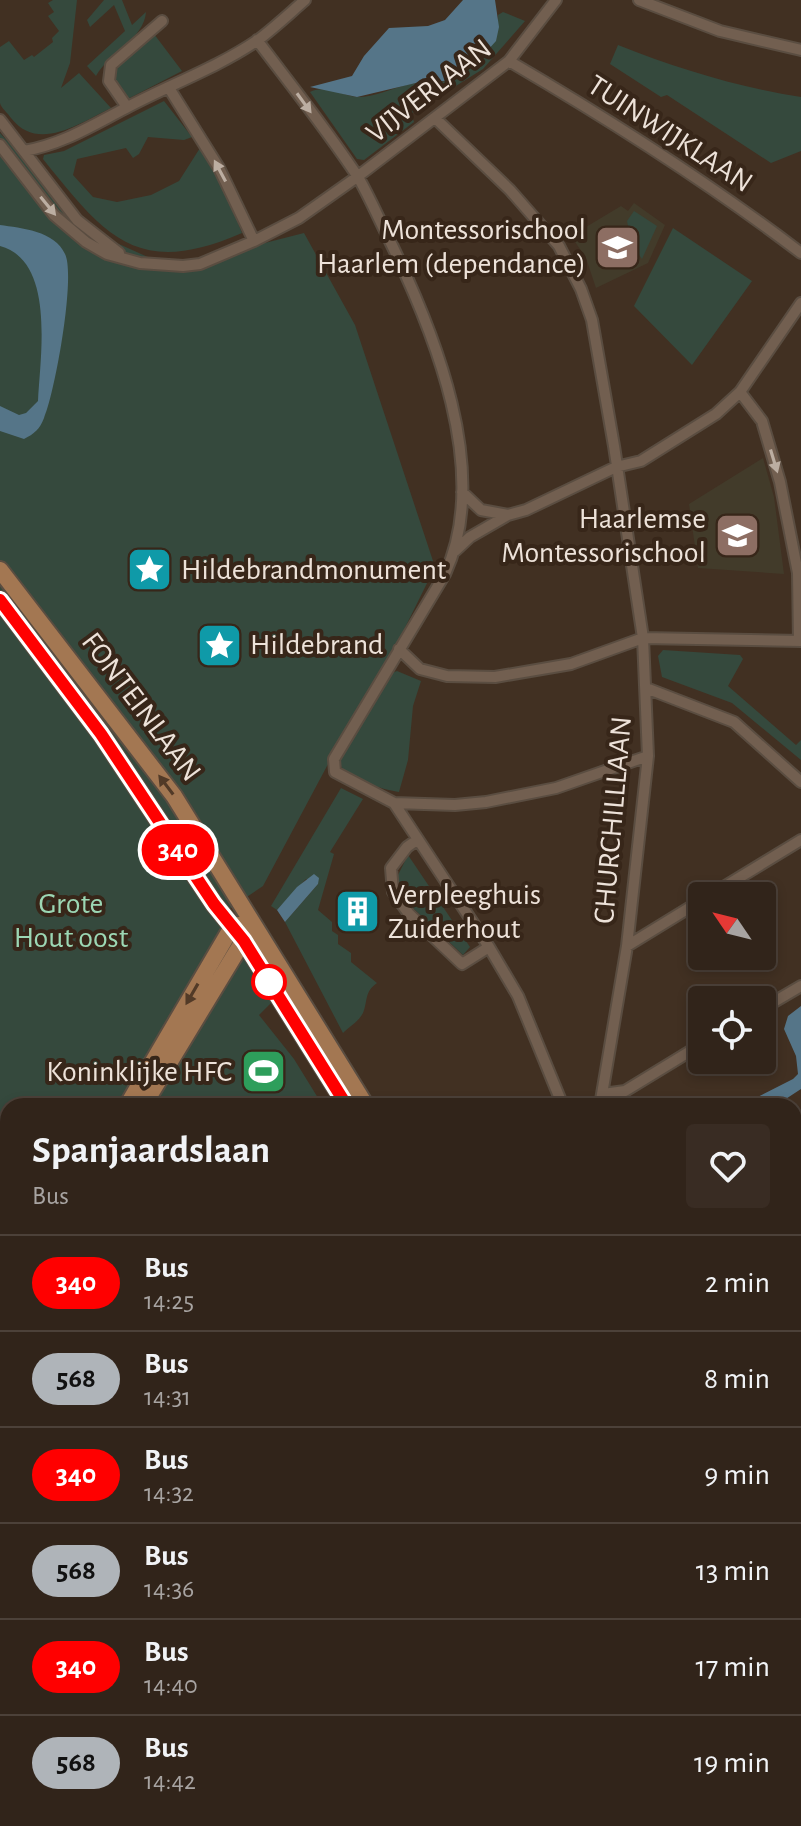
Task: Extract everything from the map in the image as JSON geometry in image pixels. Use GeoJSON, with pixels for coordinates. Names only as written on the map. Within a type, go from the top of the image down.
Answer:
{"type":"FeatureCollection","features":[{"type":"Feature","properties":{"kind":"main road","name":"FONTEINLAAN"},"geometry":{"type":"LineString","coordinates":[[0,570],[174,796],[361,1098]]}},
{"type":"Feature","properties":{"kind":"main road","name":"FONTEINLAAN"},"geometry":{"type":"LineString","coordinates":[[0,600],[101,734],[205,891],[244,941],[342,1098]]}},
{"type":"Feature","properties":{"kind":"main road"},"geometry":{"type":"LineString","coordinates":[[132,1098],[232,927],[253,922]]}},
{"type":"Feature","properties":{"kind":"main road"},"geometry":{"type":"LineString","coordinates":[[148,1098],[253,922]]}},
{"type":"Feature","properties":{"kind":"street"},"geometry":{"type":"LineString","coordinates":[[24,151],[81,134],[127,107],[169,88],[257,40],[305,0]]}},
{"type":"Feature","properties":{"kind":"street","name":"VIJVERLAAN"},"geometry":{"type":"LineString","coordinates":[[128,259],[156,265],[200,264],[299,218],[509,61],[556,0]]}},
{"type":"Feature","properties":{"kind":"street"},"geometry":{"type":"LineString","coordinates":[[639,0],[720,31],[801,50]]}},
{"type":"Feature","properties":{"kind":"street"},"geometry":{"type":"LineString","coordinates":[[127,107],[109,81],[111,65],[162,21]]}},
{"type":"Feature","properties":{"kind":"street"},"geometry":{"type":"LineString","coordinates":[[257,40],[357,177],[424,314],[452,410],[460,451],[462,492],[455,551],[445,574],[337,754],[333,765],[335,772],[394,803],[455,805],[556,788],[648,756]]}},
{"type":"Feature","properties":{"kind":"street","name":"TUINWIJKLAAN"},"geometry":{"type":"LineString","coordinates":[[509,61],[629,132],[801,253]]}},
{"type":"Feature","properties":{"kind":"street"},"geometry":{"type":"LineString","coordinates":[[169,88],[219,168],[254,241]]}},
{"type":"Feature","properties":{"kind":"street","name":"CHURCHILLLAAN"},"geometry":{"type":"LineString","coordinates":[[435,118],[535,216],[559,246],[592,320],[643,638],[648,756],[627,946],[602,1098]]}},
{"type":"Feature","properties":{"kind":"street"},"geometry":{"type":"LineString","coordinates":[[0,120],[77,220],[128,259]]}},
{"type":"Feature","properties":{"kind":"street"},"geometry":{"type":"LineString","coordinates":[[0,145],[54,215],[86,242],[107,254],[128,259]]}},
{"type":"Feature","properties":{"kind":"street"},"geometry":{"type":"LineString","coordinates":[[455,551],[470,537],[508,515],[526,510],[616,467],[641,461],[716,414],[740,392],[801,303]]}},
{"type":"Feature","properties":{"kind":"street"},"geometry":{"type":"LineString","coordinates":[[399,649],[420,669],[447,676],[495,677],[571,664],[643,638],[800,641],[798,573],[780,482],[762,421],[740,392]]}},
{"type":"Feature","properties":{"kind":"street"},"geometry":{"type":"LineString","coordinates":[[462,492],[481,510],[508,515]]}},
{"type":"Feature","properties":{"kind":"street"},"geometry":{"type":"LineString","coordinates":[[646,688],[734,722],[801,782]]}},
{"type":"Feature","properties":{"kind":"street"},"geometry":{"type":"LineString","coordinates":[[394,803],[518,996],[560,1098]]}},
{"type":"Feature","properties":{"kind":"street"},"geometry":{"type":"LineString","coordinates":[[417,840],[407,847],[391,868],[393,892],[409,914],[462,964],[489,947]]}},
{"type":"Feature","properties":{"kind":"street"},"geometry":{"type":"LineString","coordinates":[[732,882],[801,840]]}},
{"type":"Feature","properties":{"kind":"street"},"geometry":{"type":"LineString","coordinates":[[627,946],[688,909]]}},
{"type":"Feature","properties":{"kind":"street"},"geometry":{"type":"LineString","coordinates":[[776,1001],[801,986]]}},
{"type":"Feature","properties":{"kind":"street"},"geometry":{"type":"LineString","coordinates":[[603,1094],[625,1091],[688,1053]]}},
{"type":"Feature","properties":{"kind":"shaded area","name":"Montessorischool Haarlem (dependance)"},"geometry":{"type":"Polygon","coordinates":[[[634,203],[665,225],[648,263],[596,288],[586,258],[571,236],[621,206],[628,211],[634,203]]]}},
{"type":"Feature","properties":{"kind":"shaded area","name":"Haarlemse Montessorischool"},"geometry":{"type":"Polygon","coordinates":[[[763,458],[774,497],[784,574],[698,568],[689,504],[763,458]]]}},
{"type":"Feature","properties":{"kind":"green space"},"geometry":{"type":"Polygon","coordinates":[[[53,0],[77,0],[70,63],[61,88],[79,73],[111,108],[60,132],[34,133],[22,128],[0,103],[0,47],[9,41],[24,60],[32,55],[34,57],[53,42],[52,38],[59,31],[48,16],[54,12],[48,3],[53,0]]]}},
{"type":"Feature","properties":{"kind":"green space"},"geometry":{"type":"Polygon","coordinates":[[[104,0],[122,0],[132,25],[146,12],[144,22],[133,38],[96,76],[87,66],[125,31],[114,5],[90,27],[87,20],[104,0]]]}},
{"type":"Feature","properties":{"kind":"green space"},"geometry":{"type":"Polygon","coordinates":[[[503,12],[525,21],[483,69],[411,114],[414,122],[364,160],[357,159],[310,92],[321,89],[364,97],[411,84],[439,82],[459,76],[484,55],[495,36],[498,15],[503,12]]]}},
{"type":"Feature","properties":{"kind":"green space"},"geometry":{"type":"Polygon","coordinates":[[[154,34],[182,71],[120,103],[104,80],[112,69],[154,34]]]}},
{"type":"Feature","properties":{"kind":"green space"},"geometry":{"type":"Polygon","coordinates":[[[618,45],[708,76],[801,97],[801,151],[771,163],[667,95],[661,97],[610,64],[618,45]]]}},
{"type":"Feature","properties":{"kind":"green space"},"geometry":{"type":"Polygon","coordinates":[[[164,101],[192,137],[184,140],[148,137],[139,154],[133,158],[126,148],[77,159],[73,175],[93,197],[117,202],[151,195],[179,181],[200,148],[223,184],[242,233],[206,246],[175,252],[149,250],[126,242],[85,210],[43,159],[44,155],[64,151],[164,101]]]}},
{"type":"Feature","properties":{"kind":"green space","name":"Grote Hout oost"},"geometry":{"type":"Polygon","coordinates":[[[0,133],[67,205],[110,240],[170,267],[304,233],[355,325],[435,567],[396,646],[351,721],[263,886],[217,917],[273,1001],[259,1015],[294,1059],[318,1098],[0,1098],[0,133]]]}},
{"type":"Feature","properties":{"kind":"green space"},"geometry":{"type":"Polygon","coordinates":[[[634,211],[657,226],[642,259],[632,245],[627,221],[634,211]]]}},
{"type":"Feature","properties":{"kind":"green space"},"geometry":{"type":"Polygon","coordinates":[[[673,228],[752,281],[692,365],[634,306],[673,228]]]}},
{"type":"Feature","properties":{"kind":"green space"},"geometry":{"type":"Polygon","coordinates":[[[663,650],[740,655],[743,659],[728,686],[796,745],[801,740],[801,760],[732,703],[662,677],[658,656],[663,650]]]}},
{"type":"Feature","properties":{"kind":"green space"},"geometry":{"type":"Polygon","coordinates":[[[397,671],[421,681],[413,706],[408,760],[399,792],[356,779],[340,763],[344,750],[392,673],[397,671]]]}},
{"type":"Feature","properties":{"kind":"green space"},"geometry":{"type":"Polygon","coordinates":[[[341,788],[363,799],[330,852],[334,854],[318,910],[332,922],[338,944],[351,953],[351,962],[377,983],[368,993],[361,1016],[343,1033],[285,922],[318,884],[306,879],[277,910],[271,906],[341,788]]]}},
{"type":"Feature","properties":{"kind":"green space"},"geometry":{"type":"Polygon","coordinates":[[[408,855],[470,947],[463,955],[400,896],[397,877],[408,855]]]}},
{"type":"Feature","properties":{"kind":"water"},"geometry":{"type":"Polygon","coordinates":[[[463,0],[495,0],[499,27],[496,41],[477,62],[447,81],[420,82],[357,97],[310,87],[352,76],[364,56],[389,28],[428,26],[445,20],[463,0]]]}},
{"type":"Feature","properties":{"kind":"water"},"geometry":{"type":"Polygon","coordinates":[[[0,225],[37,232],[54,240],[65,254],[68,266],[63,335],[49,405],[39,428],[24,439],[0,431],[0,406],[19,415],[26,413],[38,401],[41,313],[30,270],[18,255],[0,246],[0,225]]]}},
{"type":"Feature","properties":{"kind":"water"},"geometry":{"type":"Polygon","coordinates":[[[314,874],[319,878],[318,884],[285,922],[277,910],[297,887],[314,874]]]}},
{"type":"Feature","properties":{"kind":"water"},"geometry":{"type":"Polygon","coordinates":[[[801,1006],[801,1089],[787,1098],[756,1098],[798,1074],[796,1056],[784,1029],[788,1016],[801,1006]]]}},
{"type":"Feature","properties":{"kind":"bus line","name":"340"},"geometry":{"type":"LineString","coordinates":[[0,600],[101,734],[214,904],[244,941],[342,1098]]}},
{"type":"Feature","properties":{"kind":"place","name":"Montessorischool Haarlem (dependance)"},"geometry":{"type":"Point","coordinates":[617,247]}},
{"type":"Feature","properties":{"kind":"place","name":"Haarlemse Montessorischool"},"geometry":{"type":"Point","coordinates":[737,536]}},
{"type":"Feature","properties":{"kind":"place","name":"Hildebrandmonument"},"geometry":{"type":"Point","coordinates":[150,570]}},
{"type":"Feature","properties":{"kind":"place","name":"Hildebrand"},"geometry":{"type":"Point","coordinates":[219,645]}},
{"type":"Feature","properties":{"kind":"place","name":"Verpleeghuis Zuiderhout"},"geometry":{"type":"Point","coordinates":[357,912]}},
{"type":"Feature","properties":{"kind":"place","name":"Koninklijke HFC"},"geometry":{"type":"Point","coordinates":[263,1072]}}]}
